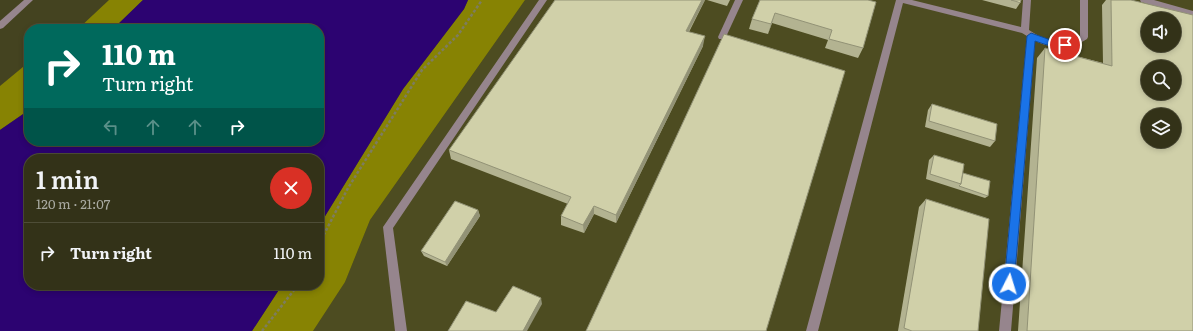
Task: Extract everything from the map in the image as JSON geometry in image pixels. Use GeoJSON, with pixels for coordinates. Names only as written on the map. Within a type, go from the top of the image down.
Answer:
{"type":"FeatureCollection","features":[{"type":"Feature","properties":{"kind":"lane"},"geometry":{"type":"LineString","coordinates":[[0,26],[29,0]]}},
{"type":"Feature","properties":{"kind":"lane"},"geometry":{"type":"LineString","coordinates":[[401,331],[388,227],[543,0]]}},
{"type":"Feature","properties":{"kind":"lane"},"geometry":{"type":"LineString","coordinates":[[722,37],[739,0]]}},
{"type":"Feature","properties":{"kind":"lane"},"geometry":{"type":"LineString","coordinates":[[812,331],[900,0],[1028,34],[1047,42],[1065,45],[1084,37],[1084,0]]}},
{"type":"Feature","properties":{"kind":"lane"},"geometry":{"type":"LineString","coordinates":[[1005,331],[1028,34],[1027,0]]}},
{"type":"Feature","properties":{"kind":"lane"},"geometry":{"type":"LineString","coordinates":[[1144,0],[1193,14]]}},
{"type":"Feature","properties":{"kind":"path"},"geometry":{"type":"LineString","coordinates":[[324,234],[348,188],[422,70],[458,35],[482,0]]}},
{"type":"Feature","properties":{"kind":"path"},"geometry":{"type":"LineString","coordinates":[[262,331],[294,290]]}},
{"type":"Feature","properties":{"kind":"shaded area"},"geometry":{"type":"Polygon","coordinates":[[[109,0],[143,0],[118,24],[83,24],[109,0]]]}},
{"type":"Feature","properties":{"kind":"shaded area"},"geometry":{"type":"Polygon","coordinates":[[[143,0],[468,0],[464,9],[403,89],[324,218],[324,154],[24,154],[24,290],[279,290],[252,331],[0,331],[0,130],[24,113],[24,146],[324,146],[324,24],[118,24],[143,0]]]}},
{"type":"Feature","properties":{"kind":"shaded area"},"geometry":{"type":"Polygon","coordinates":[[[468,0],[525,0],[370,220],[345,282],[313,331],[252,331],[279,290],[324,290],[324,218],[403,89],[464,9],[468,0]]]}},
{"type":"Feature","properties":{"kind":"shaded area"},"geometry":{"type":"Polygon","coordinates":[[[525,0],[1193,0],[1193,331],[313,331],[345,282],[370,220],[525,0]]]}},
{"type":"Feature","properties":{"kind":"shaded area"},"geometry":{"type":"Polygon","coordinates":[[[24,66],[24,113],[0,130],[0,86],[24,66]]]}},
{"type":"Feature","properties":{"kind":"building"},"geometry":{"type":"Polygon","coordinates":[[[555,0],[702,0],[686,31],[705,36],[616,215],[594,206],[583,225],[561,216],[571,197],[449,150],[555,0]]]}},
{"type":"Feature","properties":{"kind":"building"},"geometry":{"type":"Polygon","coordinates":[[[760,0],[868,0],[876,2],[863,48],[829,39],[832,30],[775,13],[771,24],[752,19],[760,0]]]}},
{"type":"Feature","properties":{"kind":"building"},"geometry":{"type":"Polygon","coordinates":[[[1011,0],[1021,0],[1020,3],[1011,0]]]}},
{"type":"Feature","properties":{"kind":"building"},"geometry":{"type":"Polygon","coordinates":[[[1111,0],[1131,0],[1181,12],[1141,12],[1141,52],[1181,52],[1181,12],[1193,15],[1193,331],[1027,331],[1045,48],[1112,66],[1111,0]]]}},
{"type":"Feature","properties":{"kind":"building"},"geometry":{"type":"Polygon","coordinates":[[[724,34],[845,71],[766,331],[586,331],[724,34]]]}},
{"type":"Feature","properties":{"kind":"building"},"geometry":{"type":"Polygon","coordinates":[[[932,104],[997,124],[995,141],[929,121],[932,104]]]}},
{"type":"Feature","properties":{"kind":"building"},"geometry":{"type":"Polygon","coordinates":[[[934,155],[964,164],[961,184],[930,174],[934,155]]]}},
{"type":"Feature","properties":{"kind":"building"},"geometry":{"type":"Polygon","coordinates":[[[963,173],[990,181],[988,196],[959,186],[961,184],[963,173]]]}},
{"type":"Feature","properties":{"kind":"building"},"geometry":{"type":"Polygon","coordinates":[[[926,199],[989,219],[978,331],[912,331],[904,328],[926,199]]]}},
{"type":"Feature","properties":{"kind":"building"},"geometry":{"type":"Polygon","coordinates":[[[455,201],[478,210],[445,262],[421,251],[455,201]]]}},
{"type":"Feature","properties":{"kind":"building"},"geometry":{"type":"Polygon","coordinates":[[[513,286],[541,298],[523,331],[448,331],[466,301],[496,312],[513,286]]]}},
{"type":"Feature","properties":{"kind":"route"},"geometry":{"type":"LineString","coordinates":[[1009,284],[1031,36],[1047,42],[1065,45]]}}]}
